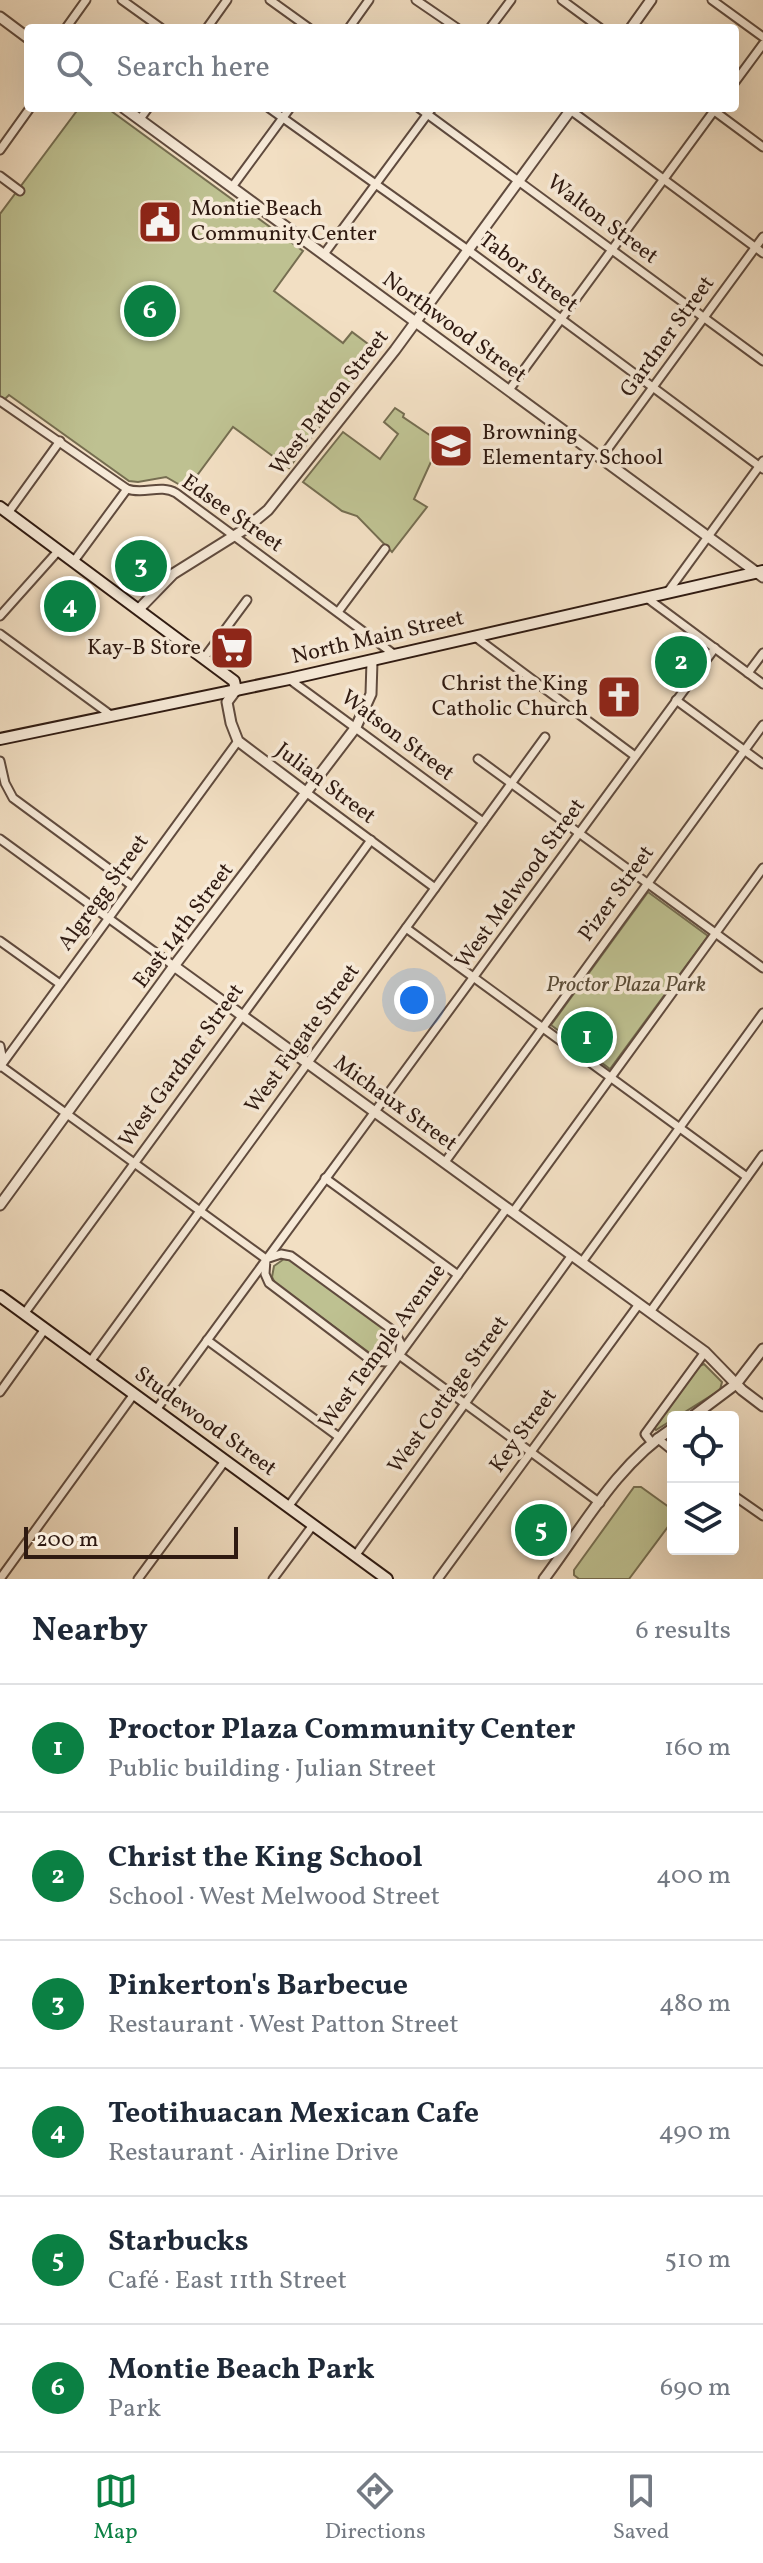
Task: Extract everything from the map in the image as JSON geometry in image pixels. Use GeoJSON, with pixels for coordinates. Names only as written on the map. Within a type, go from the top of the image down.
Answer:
{"type":"FeatureCollection","features":[{"type":"Feature","properties":{"kind":"main road"},"geometry":{"type":"LineString","coordinates":[[4,510],[234,681],[236,690]]}},
{"type":"Feature","properties":{"kind":"main road","name":"North Main Street"},"geometry":{"type":"LineString","coordinates":[[0,739],[372,661],[761,573]]}},
{"type":"Feature","properties":{"kind":"main road","name":"Studewood Street"},"geometry":{"type":"LineString","coordinates":[[0,1296],[387,1579]]}},
{"type":"Feature","properties":{"kind":"street"},"geometry":{"type":"LineString","coordinates":[[69,24],[86,0]]}},
{"type":"Feature","properties":{"kind":"street"},"geometry":{"type":"LineString","coordinates":[[122,0],[155,24]]}},
{"type":"Feature","properties":{"kind":"street"},"geometry":{"type":"LineString","coordinates":[[210,24],[227,0]]}},
{"type":"Feature","properties":{"kind":"street"},"geometry":{"type":"LineString","coordinates":[[270,0],[303,24]]}},
{"type":"Feature","properties":{"kind":"street"},"geometry":{"type":"LineString","coordinates":[[352,24],[369,0]]}},
{"type":"Feature","properties":{"kind":"street"},"geometry":{"type":"LineString","coordinates":[[416,0],[451,24]]}},
{"type":"Feature","properties":{"kind":"street"},"geometry":{"type":"LineString","coordinates":[[493,24],[511,0]]}},
{"type":"Feature","properties":{"kind":"street"},"geometry":{"type":"LineString","coordinates":[[562,0],[595,24]]}},
{"type":"Feature","properties":{"kind":"street"},"geometry":{"type":"LineString","coordinates":[[634,24],[651,0]]}},
{"type":"Feature","properties":{"kind":"street"},"geometry":{"type":"LineString","coordinates":[[712,0],[763,37]]}},
{"type":"Feature","properties":{"kind":"street"},"geometry":{"type":"LineString","coordinates":[[0,18],[24,35]]}},
{"type":"Feature","properties":{"kind":"street"},"geometry":{"type":"LineString","coordinates":[[739,77],[763,44]]}},
{"type":"Feature","properties":{"kind":"street"},"geometry":{"type":"LineString","coordinates":[[0,150],[27,112]]}},
{"type":"Feature","properties":{"kind":"street","name":"Northwood Street"},"geometry":{"type":"LineString","coordinates":[[130,112],[707,537],[761,573]]}},
{"type":"Feature","properties":{"kind":"street"},"geometry":{"type":"LineString","coordinates":[[140,119],[145,112]]}},
{"type":"Feature","properties":{"kind":"street","name":"Tabor Street"},"geometry":{"type":"LineString","coordinates":[[274,112],[762,465]]}},
{"type":"Feature","properties":{"kind":"street"},"geometry":{"type":"LineString","coordinates":[[232,187],[287,112]]}},
{"type":"Feature","properties":{"kind":"street"},"geometry":{"type":"LineString","coordinates":[[324,254],[429,112]]}},
{"type":"Feature","properties":{"kind":"street","name":"Walton Street"},"geometry":{"type":"LineString","coordinates":[[431,112],[763,361]]}},
{"type":"Feature","properties":{"kind":"street","name":"West Patton Street"},"geometry":{"type":"LineString","coordinates":[[139,609],[173,574],[234,537],[261,516],[283,492],[415,322],[568,112]]}},
{"type":"Feature","properties":{"kind":"street"},"geometry":{"type":"LineString","coordinates":[[574,112],[763,253]]}},
{"type":"Feature","properties":{"kind":"street"},"geometry":{"type":"LineString","coordinates":[[509,390],[711,112]]}},
{"type":"Feature","properties":{"kind":"street"},"geometry":{"type":"LineString","coordinates":[[717,112],[763,147]]}},
{"type":"Feature","properties":{"kind":"street"},"geometry":{"type":"LineString","coordinates":[[0,176],[20,191]]}},
{"type":"Feature","properties":{"kind":"street","name":"Gardner Street"},"geometry":{"type":"LineString","coordinates":[[601,458],[763,237]]}},
{"type":"Feature","properties":{"kind":"street"},"geometry":{"type":"LineString","coordinates":[[0,401],[127,489],[74,561]]}},
{"type":"Feature","properties":{"kind":"street"},"geometry":{"type":"LineString","coordinates":[[4,510],[60,441]]}},
{"type":"Feature","properties":{"kind":"street"},"geometry":{"type":"LineString","coordinates":[[667,593],[762,465]]}},
{"type":"Feature","properties":{"kind":"street","name":"Edsee Street"},"geometry":{"type":"LineString","coordinates":[[127,489],[172,490],[395,655]]}},
{"type":"Feature","properties":{"kind":"street"},"geometry":{"type":"LineString","coordinates":[[338,612],[385,549]]}},
{"type":"Feature","properties":{"kind":"street"},"geometry":{"type":"LineString","coordinates":[[0,616],[59,550]]}},
{"type":"Feature","properties":{"kind":"street"},"geometry":{"type":"LineString","coordinates":[[647,598],[763,684]]}},
{"type":"Feature","properties":{"kind":"street"},"geometry":{"type":"LineString","coordinates":[[204,658],[247,600]]}},
{"type":"Feature","properties":{"kind":"street"},"geometry":{"type":"LineString","coordinates":[[0,634],[112,716]]}},
{"type":"Feature","properties":{"kind":"street"},"geometry":{"type":"LineString","coordinates":[[474,636],[635,756]]}},
{"type":"Feature","properties":{"kind":"street","name":"West Melwood Street"},"geometry":{"type":"LineString","coordinates":[[156,1410],[715,648]]}},
{"type":"Feature","properties":{"kind":"street"},"geometry":{"type":"LineString","coordinates":[[748,673],[763,653]]}},
{"type":"Feature","properties":{"kind":"street","name":"East 14th Street"},"geometry":{"type":"LineString","coordinates":[[0,1205],[174,966],[356,727],[371,694],[372,661]]}},
{"type":"Feature","properties":{"kind":"street","name":"Watson Street"},"geometry":{"type":"LineString","coordinates":[[289,679],[483,822]]}},
{"type":"Feature","properties":{"kind":"street"},"geometry":{"type":"LineString","coordinates":[[236,690],[227,702],[238,741]]}},
{"type":"Feature","properties":{"kind":"street"},"geometry":{"type":"LineString","coordinates":[[676,700],[763,764]]}},
{"type":"Feature","properties":{"kind":"street","name":"Pizer Street"},"geometry":{"type":"LineString","coordinates":[[445,1162],[763,725]]}},
{"type":"Feature","properties":{"kind":"street","name":"West Fugate Street"},"geometry":{"type":"LineString","coordinates":[[90,1362],[545,737]]}},
{"type":"Feature","properties":{"kind":"street","name":"Julian Street"},"geometry":{"type":"LineString","coordinates":[[238,741],[435,888]]}},
{"type":"Feature","properties":{"kind":"street","name":"Algregg Street"},"geometry":{"type":"LineString","coordinates":[[0,1066],[238,741]]}},
{"type":"Feature","properties":{"kind":"street"},"geometry":{"type":"LineString","coordinates":[[478,759],[763,968]]}},
{"type":"Feature","properties":{"kind":"street"},"geometry":{"type":"LineString","coordinates":[[0,761],[5,783],[13,798],[131,885]]}},
{"type":"Feature","properties":{"kind":"street","name":"Michaux Street"},"geometry":{"type":"LineString","coordinates":[[0,839],[705,1352],[763,1406]]}},
{"type":"Feature","properties":{"kind":"street","name":"West Gardner Street"},"geometry":{"type":"LineString","coordinates":[[24,1314],[371,840]]}},
{"type":"Feature","properties":{"kind":"street","name":"West Temple Avenue"},"geometry":{"type":"LineString","coordinates":[[288,1507],[458,1275],[611,1078],[763,868]]}},
{"type":"Feature","properties":{"kind":"street"},"geometry":{"type":"LineString","coordinates":[[406,928],[747,1177]]}},
{"type":"Feature","properties":{"kind":"street"},"geometry":{"type":"LineString","coordinates":[[0,941],[60,984]]}},
{"type":"Feature","properties":{"kind":"street"},"geometry":{"type":"LineString","coordinates":[[582,1262],[763,1013]]}},
{"type":"Feature","properties":{"kind":"street"},"geometry":{"type":"LineString","coordinates":[[0,1046],[3,1056],[0,1066],[266,1259],[286,1255],[395,1332],[401,1344],[399,1355]]}},
{"type":"Feature","properties":{"kind":"street"},"geometry":{"type":"LineString","coordinates":[[650,1312],[763,1155]]}},
{"type":"Feature","properties":{"kind":"street"},"geometry":{"type":"LineString","coordinates":[[325,1178],[458,1275]]}},
{"type":"Feature","properties":{"kind":"street","name":"West Cottage Street"},"geometry":{"type":"LineString","coordinates":[[355,1556],[572,1255]]}},
{"type":"Feature","properties":{"kind":"street"},"geometry":{"type":"LineString","coordinates":[[266,1259],[265,1274],[269,1283],[372,1361],[386,1362],[399,1355]]}},
{"type":"Feature","properties":{"kind":"street","name":"Key Street"},"geometry":{"type":"LineString","coordinates":[[438,1579],[639,1304]]}},
{"type":"Feature","properties":{"kind":"street"},"geometry":{"type":"LineString","coordinates":[[0,1392],[45,1329]]}},
{"type":"Feature","properties":{"kind":"street"},"geometry":{"type":"LineString","coordinates":[[207,1340],[339,1437]]}},
{"type":"Feature","properties":{"kind":"street"},"geometry":{"type":"LineString","coordinates":[[700,1411],[736,1384],[763,1349]]}},
{"type":"Feature","properties":{"kind":"street"},"geometry":{"type":"LineString","coordinates":[[667,1448],[645,1434],[705,1352]]}},
{"type":"Feature","properties":{"kind":"street"},"geometry":{"type":"LineString","coordinates":[[399,1355],[600,1503]]}},
{"type":"Feature","properties":{"kind":"street"},"geometry":{"type":"LineString","coordinates":[[1,1574],[134,1394]]}},
{"type":"Feature","properties":{"kind":"street"},"geometry":{"type":"LineString","coordinates":[[545,1578],[621,1473],[654,1440],[667,1432]]}},
{"type":"Feature","properties":{"kind":"street"},"geometry":{"type":"LineString","coordinates":[[138,1579],[225,1461]]}},
{"type":"Feature","properties":{"kind":"street"},"geometry":{"type":"LineString","coordinates":[[739,1499],[763,1516]]}},
{"type":"Feature","properties":{"kind":"street"},"geometry":{"type":"LineString","coordinates":[[273,1579],[313,1525]]}},
{"type":"Feature","properties":{"kind":"green space"},"geometry":{"type":"Polygon","coordinates":[[[76,112],[112,112],[303,251],[274,291],[343,343],[352,332],[376,350],[289,468],[233,427],[187,489],[166,477],[129,481],[9,395],[5,399],[0,396],[0,214],[76,112]]]}},
{"type":"Feature","properties":{"kind":"green space"},"geometry":{"type":"Polygon","coordinates":[[[395,408],[440,442],[414,499],[427,507],[392,552],[357,516],[342,511],[303,482],[343,432],[380,459],[398,434],[384,422],[395,408]]]}},
{"type":"Feature","properties":{"kind":"green space","name":"Proctor Plaza Park"},"geometry":{"type":"Polygon","coordinates":[[[648,892],[708,936],[610,1069],[551,1025],[648,892]]]}},
{"type":"Feature","properties":{"kind":"green space"},"geometry":{"type":"Polygon","coordinates":[[[284,1259],[293,1261],[392,1334],[394,1342],[389,1352],[382,1356],[371,1354],[275,1283],[272,1277],[274,1266],[284,1259]]]}},
{"type":"Feature","properties":{"kind":"green space"},"geometry":{"type":"Polygon","coordinates":[[[704,1364],[722,1382],[720,1390],[686,1411],[667,1411],[667,1423],[656,1430],[653,1427],[697,1367],[704,1364]]]}},
{"type":"Feature","properties":{"kind":"green space"},"geometry":{"type":"Polygon","coordinates":[[[634,1487],[641,1487],[667,1506],[667,1528],[629,1579],[579,1579],[574,1575],[574,1570],[634,1487]]]}},
{"type":"Feature","properties":{"kind":"place","name":"Montie Beach Community Center"},"geometry":{"type":"Point","coordinates":[160,222]}},
{"type":"Feature","properties":{"kind":"place","name":"Montie Beach Park"},"geometry":{"type":"Point","coordinates":[150,311]}},
{"type":"Feature","properties":{"kind":"place","name":"Browning Elementary School"},"geometry":{"type":"Point","coordinates":[451,446]}},
{"type":"Feature","properties":{"kind":"place","name":"Pinkerton's Barbecue"},"geometry":{"type":"Point","coordinates":[141,566]}},
{"type":"Feature","properties":{"kind":"place","name":"Teotihuacan Mexican Cafe"},"geometry":{"type":"Point","coordinates":[70,606]}},
{"type":"Feature","properties":{"kind":"place","name":"Kay-B Store"},"geometry":{"type":"Point","coordinates":[232,648]}},
{"type":"Feature","properties":{"kind":"place","name":"Christ the King School"},"geometry":{"type":"Point","coordinates":[681,662]}},
{"type":"Feature","properties":{"kind":"place","name":"Christ the King Catholic Church"},"geometry":{"type":"Point","coordinates":[619,697]}},
{"type":"Feature","properties":{"kind":"place","name":"Proctor Plaza Community Center"},"geometry":{"type":"Point","coordinates":[587,1037]}},
{"type":"Feature","properties":{"kind":"place","name":"Starbucks"},"geometry":{"type":"Point","coordinates":[541,1530]}}]}
